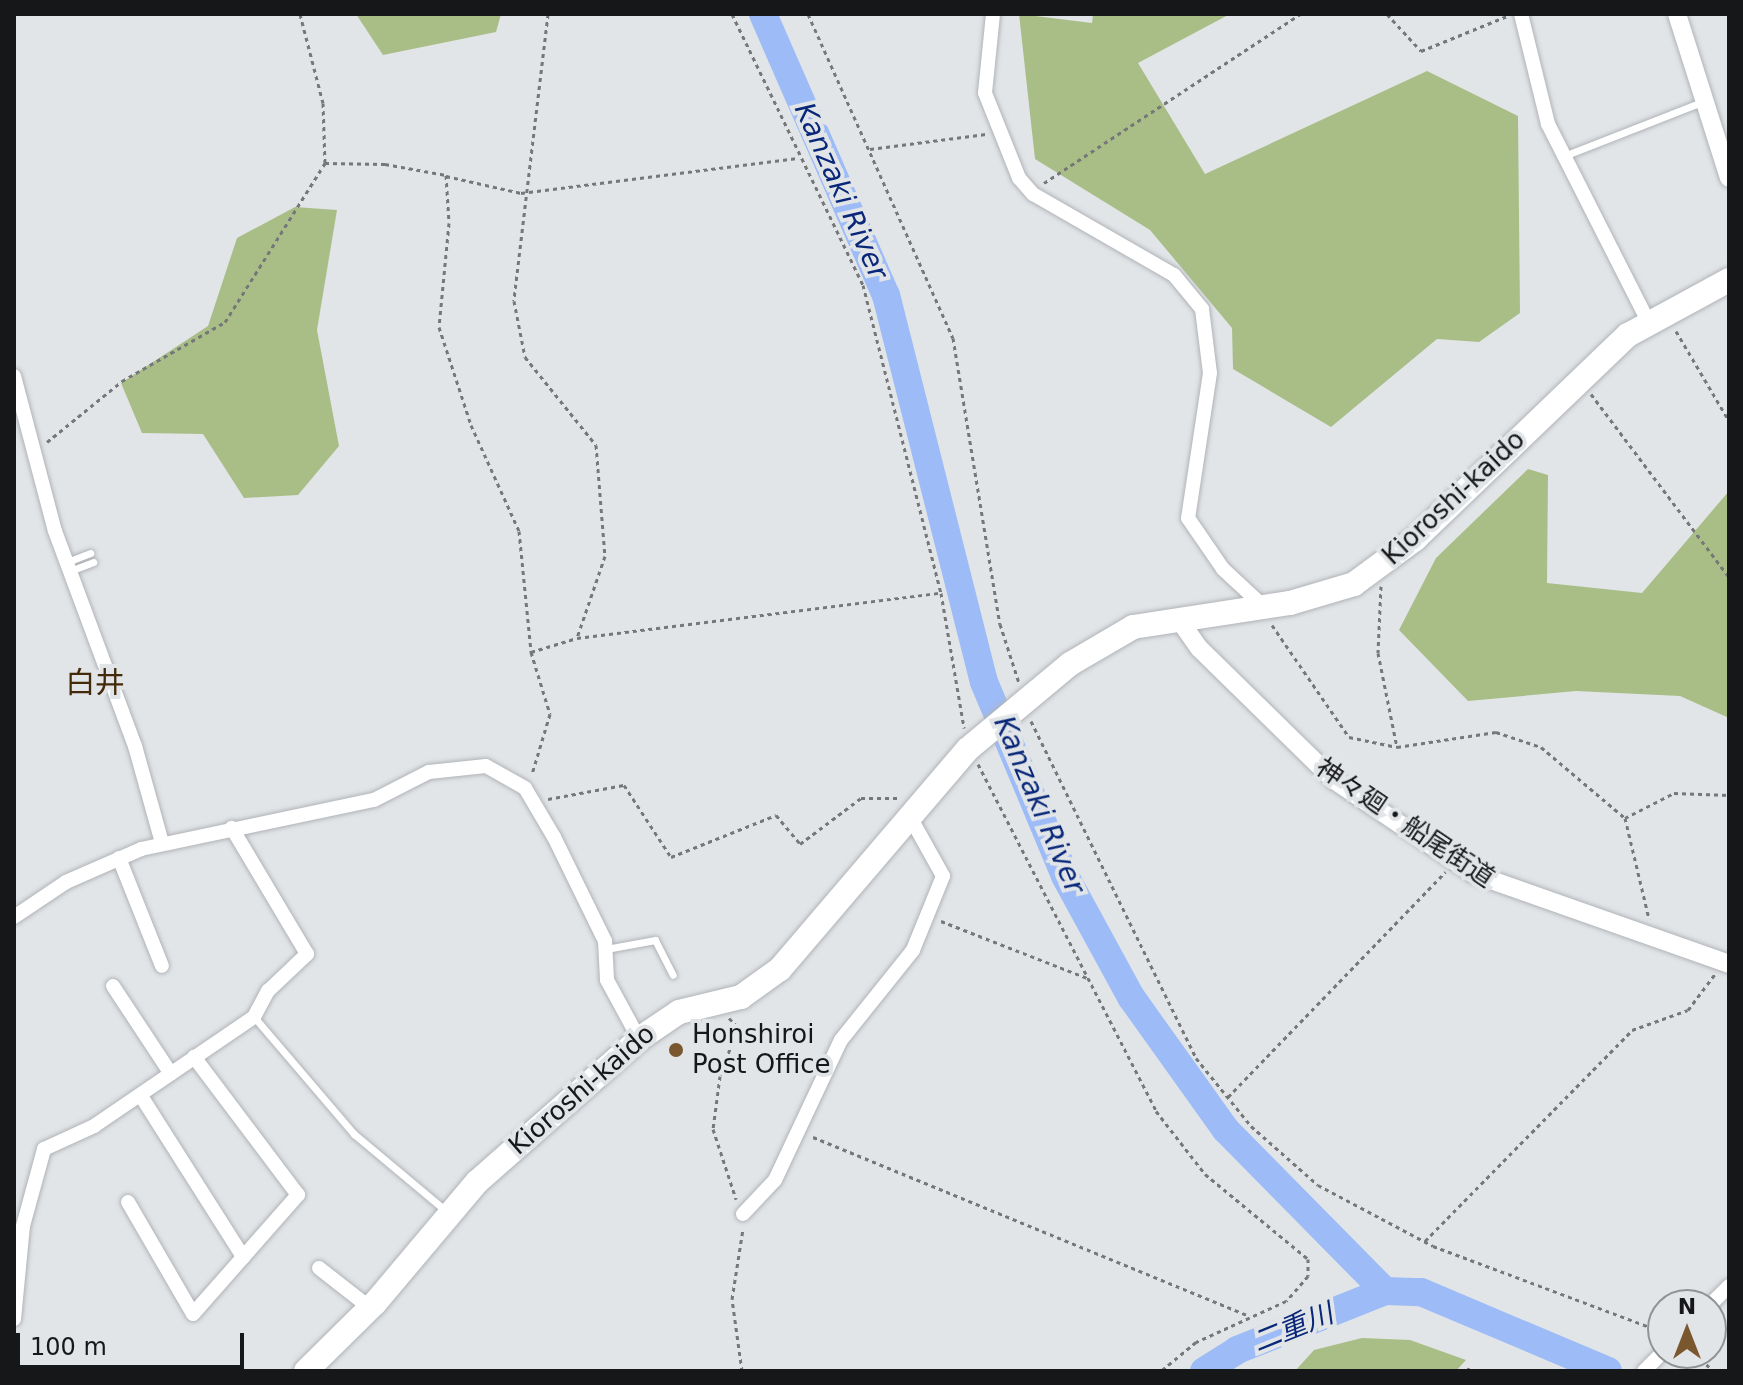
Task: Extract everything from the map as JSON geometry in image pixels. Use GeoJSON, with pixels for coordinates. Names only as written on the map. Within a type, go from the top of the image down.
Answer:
{"type":"FeatureCollection","features":[{"type":"Feature","properties":{"kind":"main road","name":"Kioroshi-kaido"},"geometry":{"type":"LineString","coordinates":[[306,1371],[370,1308],[450,1214],[639,1039],[679,1012],[717,1004],[758,987],[813,939],[914,810],[973,744],[1021,702],[1112,637],[1178,618],[1332,594],[1376,571],[1579,378],[1656,316],[1729,280]]}},
{"type":"Feature","properties":{"kind":"street"},"geometry":{"type":"LineString","coordinates":[[993,14],[983,72],[998,132],[1033,194],[1174,275],[1202,309],[1210,373],[1188,518],[1223,569],[1264,607]]}},
{"type":"Feature","properties":{"kind":"street"},"geometry":{"type":"LineString","coordinates":[[1521,14],[1548,124],[1656,316]]}},
{"type":"Feature","properties":{"kind":"street"},"geometry":{"type":"LineString","coordinates":[[1677,14],[1729,178]]}},
{"type":"Feature","properties":{"kind":"street"},"geometry":{"type":"LineString","coordinates":[[14,376],[36,469],[68,567],[135,746],[162,843]]}},
{"type":"Feature","properties":{"kind":"street","name":"神々廻・船尾街道"},"geometry":{"type":"LineString","coordinates":[[1178,618],[1192,641],[1334,780],[1455,862],[1516,895],[1653,937],[1726,964]]}},
{"type":"Feature","properties":{"kind":"street"},"geometry":{"type":"LineString","coordinates":[[14,917],[119,858],[162,843],[374,800],[396,784],[463,767],[506,771],[529,795],[606,949],[607,980],[639,1039]]}},
{"type":"Feature","properties":{"kind":"street"},"geometry":{"type":"LineString","coordinates":[[743,1214],[775,1180],[841,1040],[908,962],[943,876],[914,810]]}},
{"type":"Feature","properties":{"kind":"street"},"geometry":{"type":"LineString","coordinates":[[14,1319],[39,1157],[141,1096],[254,1017],[276,982],[307,954],[232,828]]}},
{"type":"Feature","properties":{"kind":"street"},"geometry":{"type":"LineString","coordinates":[[119,858],[162,966]]}},
{"type":"Feature","properties":{"kind":"street"},"geometry":{"type":"LineString","coordinates":[[113,986],[171,1074]]}},
{"type":"Feature","properties":{"kind":"street"},"geometry":{"type":"LineString","coordinates":[[128,1202],[193,1314],[298,1195],[194,1057]]}},
{"type":"Feature","properties":{"kind":"street"},"geometry":{"type":"LineString","coordinates":[[141,1096],[243,1257]]}},
{"type":"Feature","properties":{"kind":"street"},"geometry":{"type":"LineString","coordinates":[[319,1268],[370,1308]]}},
{"type":"Feature","properties":{"kind":"lane"},"geometry":{"type":"LineString","coordinates":[[1564,156],[1704,101]]}},
{"type":"Feature","properties":{"kind":"lane"},"geometry":{"type":"LineString","coordinates":[[68,567],[90,553]]}},
{"type":"Feature","properties":{"kind":"lane"},"geometry":{"type":"LineString","coordinates":[[68,567],[93,562]]}},
{"type":"Feature","properties":{"kind":"lane"},"geometry":{"type":"LineString","coordinates":[[606,949],[655,940],[673,975]]}},
{"type":"Feature","properties":{"kind":"lane"},"geometry":{"type":"LineString","coordinates":[[254,1017],[354,1134],[450,1214]]}},
{"type":"Feature","properties":{"kind":"path"},"geometry":{"type":"LineString","coordinates":[[36,469],[47,439],[90,405],[225,322],[325,163],[323,103],[300,14]]}},
{"type":"Feature","properties":{"kind":"path"},"geometry":{"type":"LineString","coordinates":[[548,14],[521,193],[515,331],[525,357],[596,445],[605,556],[577,638]]}},
{"type":"Feature","properties":{"kind":"path"},"geometry":{"type":"LineString","coordinates":[[732,14],[798,158],[863,285],[941,593],[973,744],[1156,1111],[1205,1174],[1308,1259],[1308,1276],[1286,1301],[1196,1342],[1161,1371]]}},
{"type":"Feature","properties":{"kind":"path"},"geometry":{"type":"LineString","coordinates":[[808,14],[963,372],[1000,624],[1021,702],[1041,752],[1196,1058],[1228,1097],[1318,1185],[1425,1241],[1647,1326]]}},
{"type":"Feature","properties":{"kind":"path"},"geometry":{"type":"LineString","coordinates":[[1033,194],[1300,14]]}},
{"type":"Feature","properties":{"kind":"path"},"geometry":{"type":"LineString","coordinates":[[1387,14],[1421,51],[1513,14]]}},
{"type":"Feature","properties":{"kind":"path"},"geometry":{"type":"LineString","coordinates":[[869,150],[998,132]]}},
{"type":"Feature","properties":{"kind":"path"},"geometry":{"type":"LineString","coordinates":[[325,163],[385,164],[521,193],[798,158]]}},
{"type":"Feature","properties":{"kind":"path"},"geometry":{"type":"LineString","coordinates":[[446,175],[439,327],[471,425],[519,531],[531,652],[549,732],[529,795],[624,785],[671,857],[776,815],[800,844],[861,798],[890,795],[914,810]]}},
{"type":"Feature","properties":{"kind":"path"},"geometry":{"type":"LineString","coordinates":[[1656,316],[1729,421]]}},
{"type":"Feature","properties":{"kind":"path"},"geometry":{"type":"LineString","coordinates":[[1579,378],[1729,577]]}},
{"type":"Feature","properties":{"kind":"path"},"geometry":{"type":"LineString","coordinates":[[1376,571],[1384,610],[1378,653],[1397,747]]}},
{"type":"Feature","properties":{"kind":"path"},"geometry":{"type":"LineString","coordinates":[[531,652],[577,638],[941,593]]}},
{"type":"Feature","properties":{"kind":"path"},"geometry":{"type":"LineString","coordinates":[[1264,607],[1292,662],[1349,737],[1397,747],[1516,735],[1541,747],[1625,818],[1653,937]]}},
{"type":"Feature","properties":{"kind":"path"},"geometry":{"type":"LineString","coordinates":[[1625,818],[1674,793],[1729,795]]}},
{"type":"Feature","properties":{"kind":"path"},"geometry":{"type":"LineString","coordinates":[[1228,1097],[1455,862]]}},
{"type":"Feature","properties":{"kind":"path"},"geometry":{"type":"LineString","coordinates":[[926,915],[1092,979]]}},
{"type":"Feature","properties":{"kind":"path"},"geometry":{"type":"LineString","coordinates":[[1425,1241],[1632,1030],[1688,1010],[1726,964]]}},
{"type":"Feature","properties":{"kind":"path"},"geometry":{"type":"LineString","coordinates":[[717,1004],[738,1027],[720,1076],[713,1129],[743,1214],[732,1299],[742,1371]]}},
{"type":"Feature","properties":{"kind":"path"},"geometry":{"type":"LineString","coordinates":[[798,1131],[1252,1317]]}},
{"type":"Feature","properties":{"kind":"green space"},"geometry":{"type":"Polygon","coordinates":[[[356,14],[501,14],[496,32],[383,55],[356,14]]]}},
{"type":"Feature","properties":{"kind":"green space"},"geometry":{"type":"Polygon","coordinates":[[[1019,14],[1092,23],[1093,14],[1230,14],[1138,63],[1205,174],[1427,71],[1518,116],[1520,313],[1479,342],[1437,339],[1331,427],[1233,369],[1232,328],[1150,230],[1035,159],[1019,14]]]}},
{"type":"Feature","properties":{"kind":"green space"},"geometry":{"type":"Polygon","coordinates":[[[295,207],[337,210],[317,330],[339,446],[298,495],[244,498],[203,434],[142,433],[121,383],[208,326],[237,238],[295,207]]]}},
{"type":"Feature","properties":{"kind":"green space"},"geometry":{"type":"Polygon","coordinates":[[[1528,469],[1548,475],[1547,583],[1642,593],[1729,491],[1729,718],[1680,696],[1576,691],[1468,701],[1399,630],[1436,558],[1528,469]]]}},
{"type":"Feature","properties":{"kind":"green space"},"geometry":{"type":"Polygon","coordinates":[[[1362,1338],[1410,1340],[1466,1360],[1456,1371],[1295,1371],[1314,1350],[1362,1338]]]}},
{"type":"Feature","properties":{"kind":"waterway","name":"Kanzaki River"},"geometry":{"type":"LineString","coordinates":[[763,14],[886,295],[984,682],[1065,876],[1131,997],[1226,1130],[1385,1291],[1421,1292],[1608,1371]]}},
{"type":"Feature","properties":{"kind":"waterway","name":"二重川"},"geometry":{"type":"LineString","coordinates":[[1204,1371],[1237,1350],[1385,1291]]}},
{"type":"Feature","properties":{"kind":"place","name":"Honshiroi Post Office"},"geometry":{"type":"Point","coordinates":[676,1050]}},
{"type":"Feature","properties":{"kind":"district","name":"白井"},"geometry":{"type":"Point","coordinates":[95,683]}}]}
